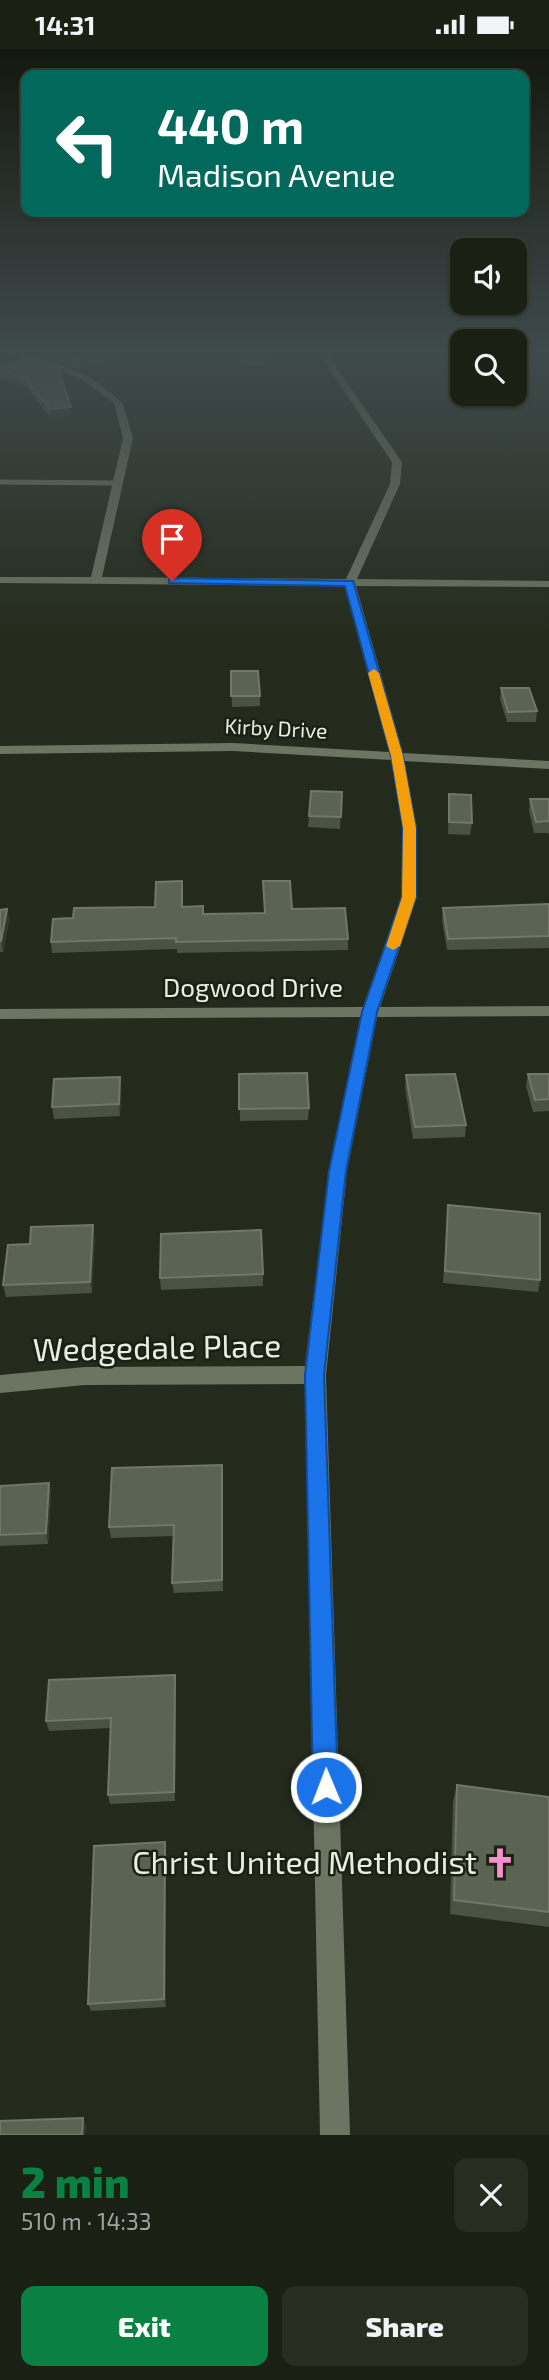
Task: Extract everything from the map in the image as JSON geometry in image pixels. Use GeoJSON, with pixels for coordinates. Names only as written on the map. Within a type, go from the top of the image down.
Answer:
{"type":"FeatureCollection","features":[{"type":"Feature","properties":{"kind":"street"},"geometry":{"type":"LineString","coordinates":[[96,581],[126,448]]}},
{"type":"Feature","properties":{"kind":"street"},"geometry":{"type":"LineString","coordinates":[[335,2135],[315,1375],[338,1171],[370,1012],[409,897],[410,828],[397,756],[350,583],[395,484],[397,462],[388,448]]}},
{"type":"Feature","properties":{"kind":"street"},"geometry":{"type":"LineString","coordinates":[[0,580],[549,585]]}},
{"type":"Feature","properties":{"kind":"street","name":"Kirby Drive"},"geometry":{"type":"LineString","coordinates":[[0,750],[233,747],[549,765]]}},
{"type":"Feature","properties":{"kind":"street","name":"Dogwood Drive"},"geometry":{"type":"LineString","coordinates":[[0,1014],[549,1011]]}},
{"type":"Feature","properties":{"kind":"street","name":"Wedgedale Place"},"geometry":{"type":"LineString","coordinates":[[0,1384],[85,1376],[315,1375]]}},
{"type":"Feature","properties":{"kind":"lane"},"geometry":{"type":"LineString","coordinates":[[0,482],[118,483]]}},
{"type":"Feature","properties":{"kind":"building"},"geometry":{"type":"Polygon","coordinates":[[[231,671],[258,671],[260,696],[231,696],[231,671]]]}},
{"type":"Feature","properties":{"kind":"building"},"geometry":{"type":"Polygon","coordinates":[[[501,688],[529,688],[537,711],[508,712],[501,688]]]}},
{"type":"Feature","properties":{"kind":"building"},"geometry":{"type":"Polygon","coordinates":[[[311,791],[342,792],[341,817],[309,816],[311,791]]]}},
{"type":"Feature","properties":{"kind":"building"},"geometry":{"type":"Polygon","coordinates":[[[449,794],[471,795],[472,823],[449,822],[449,794]]]}},
{"type":"Feature","properties":{"kind":"building"},"geometry":{"type":"Polygon","coordinates":[[[530,799],[549,799],[549,821],[536,822],[530,799]]]}},
{"type":"Feature","properties":{"kind":"building"},"geometry":{"type":"Polygon","coordinates":[[[182,881],[182,907],[203,906],[203,914],[265,913],[263,881],[290,881],[292,909],[345,908],[348,939],[176,942],[176,938],[51,942],[53,919],[73,918],[74,908],[155,907],[156,882],[182,881]]]}},
{"type":"Feature","properties":{"kind":"building"},"geometry":{"type":"Polygon","coordinates":[[[549,904],[549,936],[448,939],[443,908],[549,904]]]}},
{"type":"Feature","properties":{"kind":"building"},"geometry":{"type":"Polygon","coordinates":[[[7,909],[1,941],[0,941],[0,910],[7,909]]]}},
{"type":"Feature","properties":{"kind":"building"},"geometry":{"type":"Polygon","coordinates":[[[307,1073],[309,1108],[239,1109],[239,1074],[307,1073]]]}},
{"type":"Feature","properties":{"kind":"building"},"geometry":{"type":"Polygon","coordinates":[[[455,1074],[466,1125],[415,1127],[406,1075],[455,1074]]]}},
{"type":"Feature","properties":{"kind":"building"},"geometry":{"type":"Polygon","coordinates":[[[528,1074],[549,1074],[549,1099],[535,1100],[528,1074]]]}},
{"type":"Feature","properties":{"kind":"building"},"geometry":{"type":"Polygon","coordinates":[[[120,1077],[119,1104],[52,1107],[54,1079],[120,1077]]]}},
{"type":"Feature","properties":{"kind":"building"},"geometry":{"type":"Polygon","coordinates":[[[448,1205],[540,1214],[540,1280],[445,1271],[448,1205]]]}},
{"type":"Feature","properties":{"kind":"building"},"geometry":{"type":"Polygon","coordinates":[[[93,1225],[90,1282],[3,1285],[8,1245],[30,1244],[31,1227],[93,1225]]]}},
{"type":"Feature","properties":{"kind":"building"},"geometry":{"type":"Polygon","coordinates":[[[261,1230],[263,1274],[160,1278],[161,1234],[261,1230]]]}},
{"type":"Feature","properties":{"kind":"building"},"geometry":{"type":"Polygon","coordinates":[[[222,1465],[222,1580],[172,1583],[174,1525],[109,1527],[112,1468],[222,1465]]]}},
{"type":"Feature","properties":{"kind":"building"},"geometry":{"type":"Polygon","coordinates":[[[49,1483],[46,1533],[0,1535],[0,1486],[49,1483]]]}},
{"type":"Feature","properties":{"kind":"building"},"geometry":{"type":"Polygon","coordinates":[[[175,1675],[174,1792],[108,1795],[111,1718],[46,1721],[49,1680],[175,1675]]]}},
{"type":"Feature","properties":{"kind":"building","name":"Christ United Methodist"},"geometry":{"type":"Polygon","coordinates":[[[457,1785],[549,1797],[549,1912],[454,1900],[457,1785]]]}},
{"type":"Feature","properties":{"kind":"building"},"geometry":{"type":"Polygon","coordinates":[[[165,1842],[164,1999],[88,2004],[94,1846],[165,1842]]]}},
{"type":"Feature","properties":{"kind":"building"},"geometry":{"type":"Polygon","coordinates":[[[83,2118],[82,2135],[0,2135],[0,2121],[83,2118]]]}},
{"type":"Feature","properties":{"kind":"slow traffic"},"geometry":{"type":"LineString","coordinates":[[374,673],[397,756],[410,828],[409,897],[393,946]]}},
{"type":"Feature","properties":{"kind":"place","name":"Christ United Methodist"},"geometry":{"type":"Point","coordinates":[500,1863]}},
{"type":"Feature","properties":{"kind":"route"},"geometry":{"type":"LineString","coordinates":[[172,581],[350,583],[397,756],[410,828],[409,897],[370,1012],[338,1171],[315,1375],[326,1787]]}}]}
